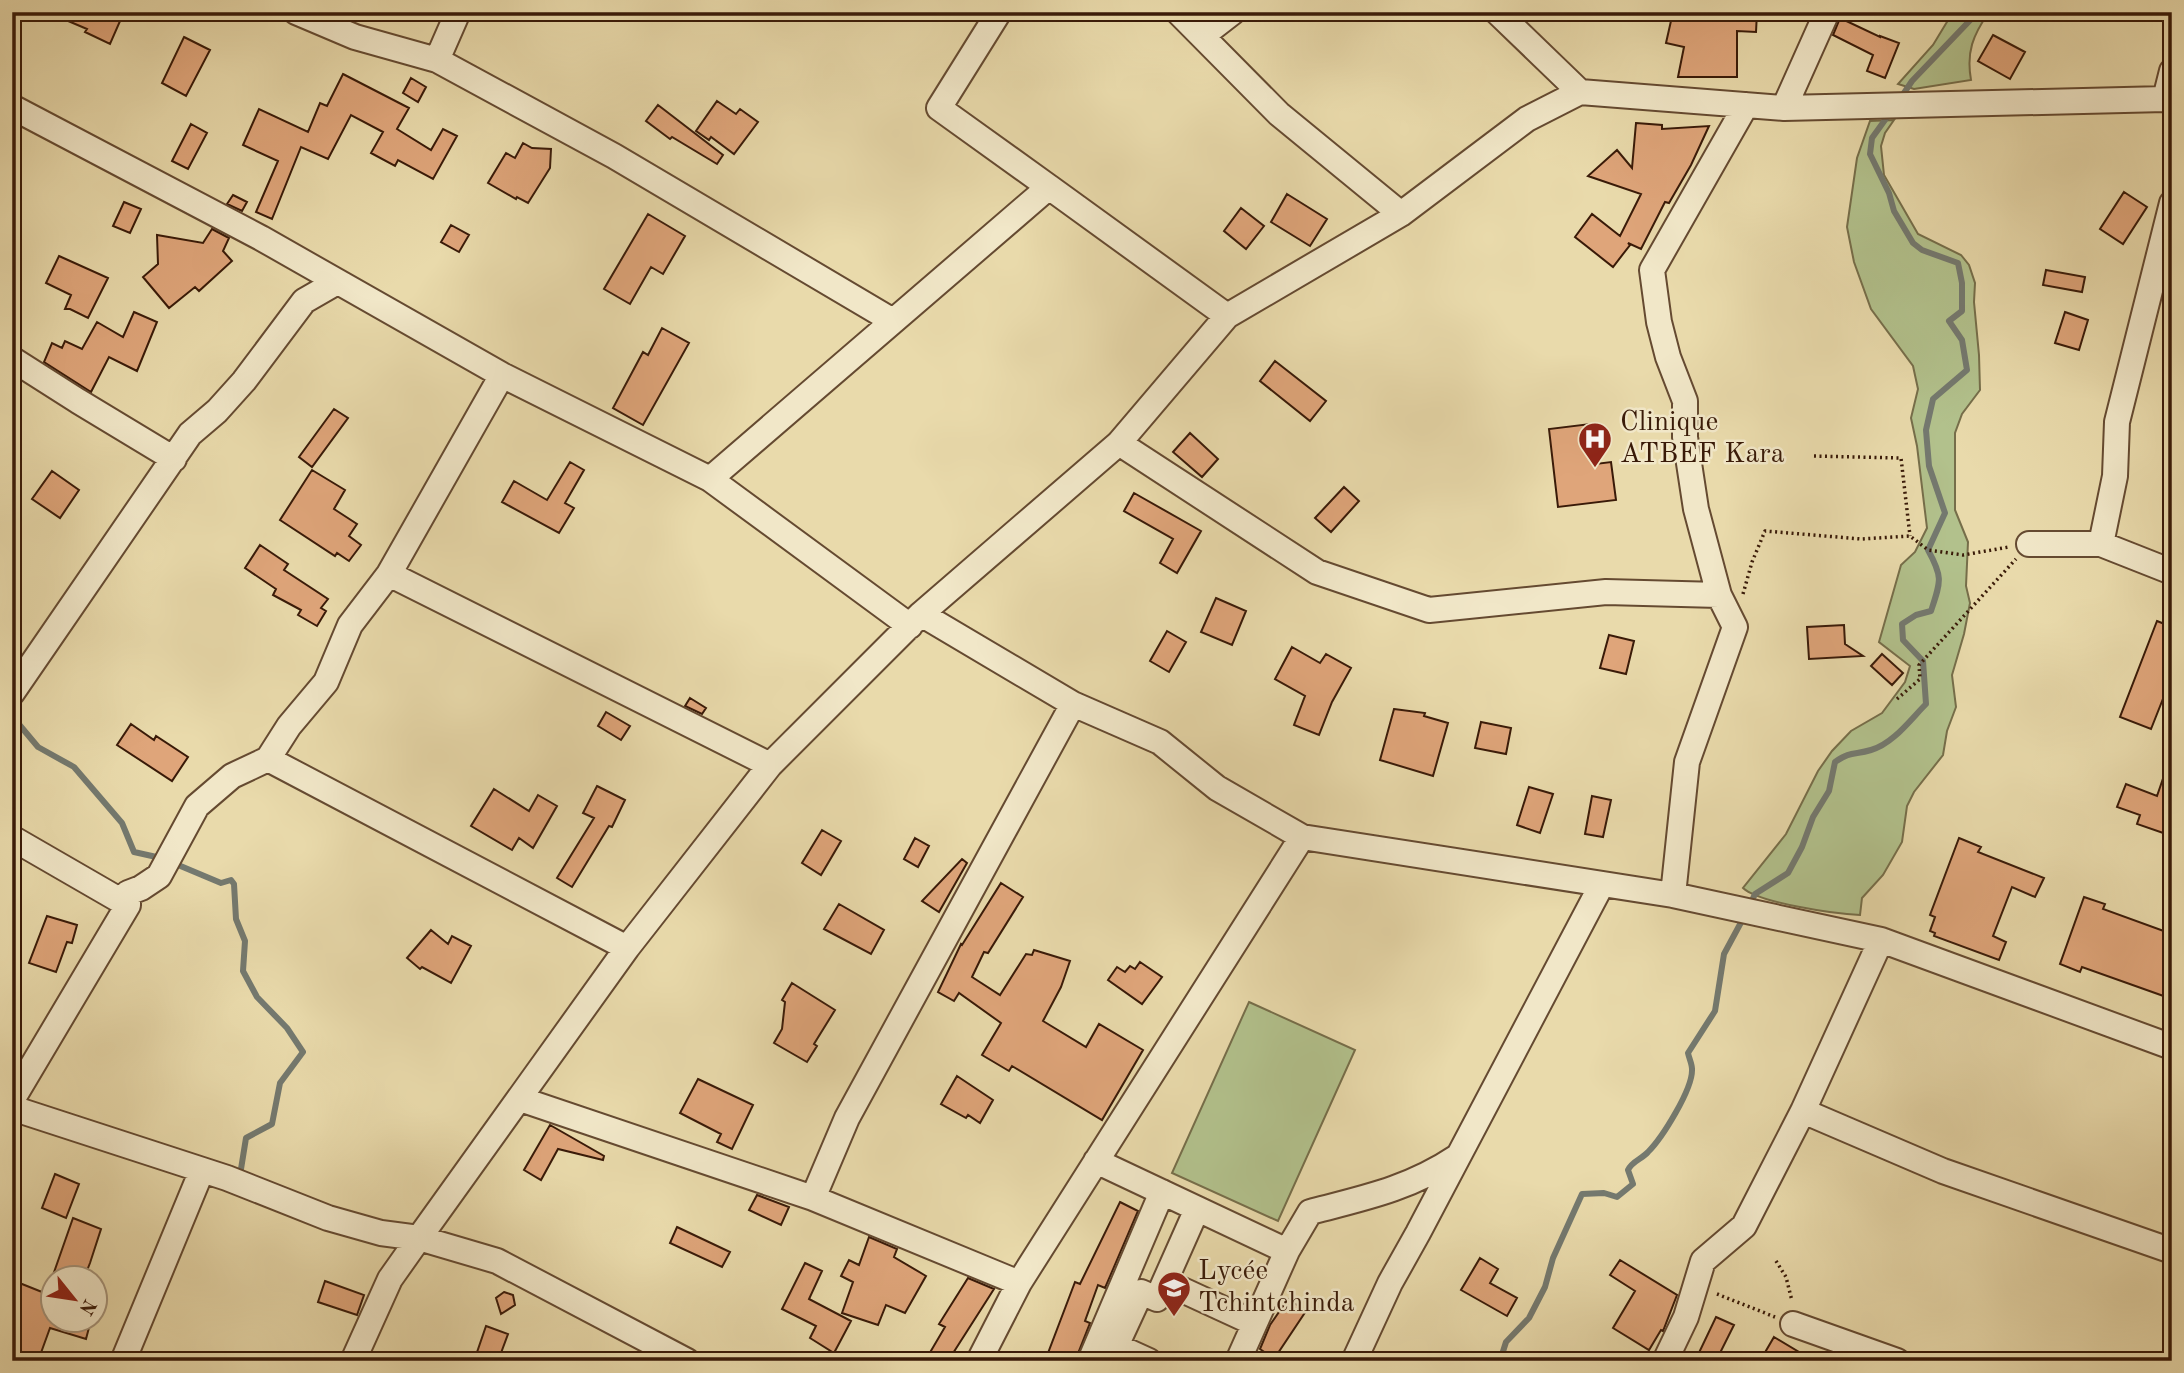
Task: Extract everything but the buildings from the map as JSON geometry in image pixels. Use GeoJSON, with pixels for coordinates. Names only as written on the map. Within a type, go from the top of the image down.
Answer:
{"type":"FeatureCollection","features":[{"type":"Feature","properties":{"kind":"street"},"geometry":{"type":"LineString","coordinates":[[296,12],[355,37],[437,60],[614,156],[892,321]]}},
{"type":"Feature","properties":{"kind":"street"},"geometry":{"type":"LineString","coordinates":[[437,60],[458,12]]}},
{"type":"Feature","properties":{"kind":"street"},"geometry":{"type":"LineString","coordinates":[[999,12],[939,108],[1227,316]]}},
{"type":"Feature","properties":{"kind":"street"},"geometry":{"type":"LineString","coordinates":[[1178,12],[1279,114],[1401,214]]}},
{"type":"Feature","properties":{"kind":"street"},"geometry":{"type":"LineString","coordinates":[[1202,36],[1233,12]]}},
{"type":"Feature","properties":{"kind":"street"},"geometry":{"type":"LineString","coordinates":[[1497,12],[1580,92]]}},
{"type":"Feature","properties":{"kind":"street"},"geometry":{"type":"LineString","coordinates":[[1784,108],[1827,12]]}},
{"type":"Feature","properties":{"kind":"street"},"geometry":{"type":"LineString","coordinates":[[353,1361],[390,1279],[627,948],[770,765],[916,620],[1119,443],[1227,316],[1401,214],[1527,119],[1580,92],[1784,108],[2168,100],[2172,71]]}},
{"type":"Feature","properties":{"kind":"street"},"geometry":{"type":"LineString","coordinates":[[1673,895],[1687,762],[1735,626],[1718,595],[1696,509],[1685,437],[1685,401],[1668,357],[1659,322],[1652,270],[1746,106]]}},
{"type":"Feature","properties":{"kind":"street"},"geometry":{"type":"LineString","coordinates":[[12,107],[261,239],[502,375],[710,479],[916,620],[1073,704],[1160,742],[1217,788],[1302,837],[1673,895],[1881,940],[2172,1046]]}},
{"type":"Feature","properties":{"kind":"street"},"geometry":{"type":"LineString","coordinates":[[710,479],[1049,187]]}},
{"type":"Feature","properties":{"kind":"street"},"geometry":{"type":"LineString","coordinates":[[2101,544],[2115,476],[2117,422],[2172,203]]}},
{"type":"Feature","properties":{"kind":"street"},"geometry":{"type":"LineString","coordinates":[[12,693],[190,434],[217,411],[244,381],[304,301],[337,282]]}},
{"type":"Feature","properties":{"kind":"street"},"geometry":{"type":"LineString","coordinates":[[12,359],[174,459]]}},
{"type":"Feature","properties":{"kind":"street"},"geometry":{"type":"LineString","coordinates":[[12,1100],[128,905],[128,893],[159,876],[197,806],[232,776],[268,759],[289,726],[326,682],[350,625],[389,574],[502,375]]}},
{"type":"Feature","properties":{"kind":"street"},"geometry":{"type":"LineString","coordinates":[[1119,443],[1317,572],[1429,610],[1606,592],[1718,595]]}},
{"type":"Feature","properties":{"kind":"street"},"geometry":{"type":"LineString","coordinates":[[2029,544],[2101,544],[2172,572]]}},
{"type":"Feature","properties":{"kind":"street"},"geometry":{"type":"LineString","coordinates":[[389,574],[770,765]]}},
{"type":"Feature","properties":{"kind":"street"},"geometry":{"type":"LineString","coordinates":[[813,1198],[847,1118],[1073,704]]}},
{"type":"Feature","properties":{"kind":"street"},"geometry":{"type":"LineString","coordinates":[[268,759],[627,948]]}},
{"type":"Feature","properties":{"kind":"street"},"geometry":{"type":"LineString","coordinates":[[979,1361],[1019,1283],[1302,837]]}},
{"type":"Feature","properties":{"kind":"street"},"geometry":{"type":"LineString","coordinates":[[12,838],[128,905]]}},
{"type":"Feature","properties":{"kind":"street"},"geometry":{"type":"LineString","coordinates":[[1354,1361],[1390,1283],[1602,884]]}},
{"type":"Feature","properties":{"kind":"street"},"geometry":{"type":"LineString","coordinates":[[1665,1361],[1686,1317],[1703,1261],[1744,1226],[1803,1111],[1881,940]]}},
{"type":"Feature","properties":{"kind":"street"},"geometry":{"type":"LineString","coordinates":[[520,1099],[813,1198],[1019,1283]]}},
{"type":"Feature","properties":{"kind":"street"},"geometry":{"type":"LineString","coordinates":[[12,1108],[202,1170],[328,1218],[381,1233],[419,1238],[496,1261],[687,1361]]}},
{"type":"Feature","properties":{"kind":"street"},"geometry":{"type":"LineString","coordinates":[[1803,1111],[1943,1171],[2172,1251]]}},
{"type":"Feature","properties":{"kind":"street"},"geometry":{"type":"LineString","coordinates":[[1238,1361],[1287,1251],[1310,1212],[1386,1193],[1435,1171],[1460,1154]]}},
{"type":"Feature","properties":{"kind":"street"},"geometry":{"type":"LineString","coordinates":[[1097,1161],[1287,1251]]}},
{"type":"Feature","properties":{"kind":"street"},"geometry":{"type":"LineString","coordinates":[[123,1361],[202,1170]]}},
{"type":"Feature","properties":{"kind":"street"},"geometry":{"type":"LineString","coordinates":[[1149,1361],[1102,1348],[1132,1288],[1162,1192]]}},
{"type":"Feature","properties":{"kind":"street"},"geometry":{"type":"LineString","coordinates":[[1132,1288],[1157,1299],[1197,1209]]}},
{"type":"Feature","properties":{"kind":"street"},"geometry":{"type":"LineString","coordinates":[[1165,1282],[1254,1324]]}},
{"type":"Feature","properties":{"kind":"street"},"geometry":{"type":"LineString","coordinates":[[1793,1324],[1897,1361]]}},
{"type":"Feature","properties":{"kind":"path"},"geometry":{"type":"LineString","coordinates":[[1814,456],[1901,458],[1910,536]]}},
{"type":"Feature","properties":{"kind":"path"},"geometry":{"type":"LineString","coordinates":[[1735,626],[1752,562],[1765,531],[1861,539],[1910,536],[1928,550],[1963,555],[2029,544]]}},
{"type":"Feature","properties":{"kind":"path"},"geometry":{"type":"LineString","coordinates":[[1897,699],[1920,679],[1919,665],[2029,544]]}},
{"type":"Feature","properties":{"kind":"path"},"geometry":{"type":"LineString","coordinates":[[1696,1282],[1716,1294],[1793,1324],[1792,1303],[1786,1277],[1776,1261]]}},
{"type":"Feature","properties":{"kind":"green space"},"geometry":{"type":"Polygon","coordinates":[[[1953,12],[1989,12],[1972,44],[1969,61],[1971,80],[1914,89],[1898,84],[1933,45],[1953,12]]]}},
{"type":"Feature","properties":{"kind":"green space"},"geometry":{"type":"Polygon","coordinates":[[[1894,120],[1885,133],[1881,146],[1884,175],[1918,234],[1961,255],[1969,265],[1975,283],[1980,390],[1962,414],[1955,433],[1955,510],[1968,542],[1966,586],[1970,603],[1952,675],[1956,707],[1947,731],[1943,755],[1914,792],[1907,806],[1902,842],[1883,875],[1862,898],[1860,915],[1781,903],[1743,888],[1786,834],[1818,771],[1832,751],[1851,731],[1882,713],[1905,682],[1910,666],[1879,642],[1901,565],[1915,552],[1927,528],[1911,418],[1918,389],[1913,366],[1871,309],[1854,262],[1847,227],[1857,158],[1870,121],[1894,120]]]}},
{"type":"Feature","properties":{"kind":"green space"},"geometry":{"type":"Polygon","coordinates":[[[1249,1002],[1355,1050],[1278,1221],[1172,1173],[1249,1002]]]}},
{"type":"Feature","properties":{"kind":"waterway"},"geometry":{"type":"LineString","coordinates":[[1900,99],[1912,81],[1978,12]]}},
{"type":"Feature","properties":{"kind":"waterway"},"geometry":{"type":"LineString","coordinates":[[1750,905],[1755,894],[1788,873],[1802,847],[1813,817],[1829,791],[1835,762],[1887,742],[1926,704],[1923,661],[1903,640],[1902,624],[1916,615],[1931,611],[1938,586],[1938,573],[1928,550],[1945,513],[1929,466],[1926,430],[1933,399],[1967,370],[1962,340],[1949,321],[1962,311],[1962,283],[1958,263],[1922,250],[1913,243],[1894,211],[1889,193],[1870,154],[1872,138],[1890,113]]}},
{"type":"Feature","properties":{"kind":"waterway"},"geometry":{"type":"LineString","coordinates":[[12,716],[38,747],[74,767],[122,823],[134,852],[161,858]]}},
{"type":"Feature","properties":{"kind":"waterway"},"geometry":{"type":"LineString","coordinates":[[171,862],[221,883],[231,880],[234,884],[236,919],[245,941],[243,971],[257,997],[287,1028],[303,1052],[280,1083],[272,1124],[246,1138],[241,1169]]}},
{"type":"Feature","properties":{"kind":"waterway"},"geometry":{"type":"LineString","coordinates":[[1500,1361],[1506,1342],[1529,1318],[1545,1287],[1553,1258],[1582,1194],[1604,1193],[1617,1197],[1633,1184],[1628,1170],[1654,1145],[1676,1113],[1691,1078],[1692,1067],[1688,1053],[1715,1011],[1724,954],[1745,915]]}},
{"type":"Feature","properties":{"kind":"place","name":"Clinique ATBEF Kara"},"geometry":{"type":"Point","coordinates":[1595,469]}},
{"type":"Feature","properties":{"kind":"place","name":"Lycée Tchintchinda"},"geometry":{"type":"Point","coordinates":[1174,1318]}}]}
